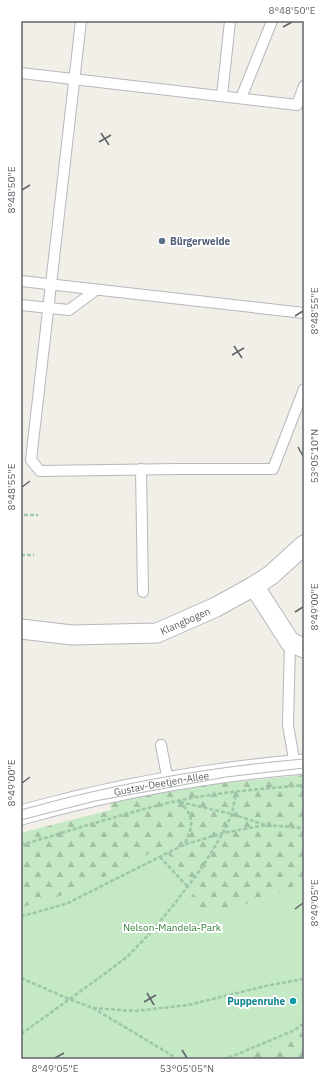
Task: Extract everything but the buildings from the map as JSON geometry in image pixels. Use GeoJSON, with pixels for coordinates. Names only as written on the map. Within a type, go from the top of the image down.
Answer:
{"type":"FeatureCollection","features":[{"type":"Feature","properties":{"kind":"street","name":"Klangbogen"},"geometry":{"type":"LineString","coordinates":[[21,629],[72,635],[157,632],[216,607],[254,586],[271,575],[304,544]]}},
{"type":"Feature","properties":{"kind":"street"},"geometry":{"type":"LineString","coordinates":[[254,586],[297,645]]}},
{"type":"Feature","properties":{"kind":"street","name":"Gustav-Deetjen-Allee"},"geometry":{"type":"LineString","coordinates":[[21,815],[77,800],[166,781],[299,764]]}},
{"type":"Feature","properties":{"kind":"lane"},"geometry":{"type":"LineString","coordinates":[[80,21],[31,460],[40,471],[274,469],[304,389]]}},
{"type":"Feature","properties":{"kind":"lane"},"geometry":{"type":"LineString","coordinates":[[222,96],[230,21]]}},
{"type":"Feature","properties":{"kind":"lane"},"geometry":{"type":"LineString","coordinates":[[241,98],[272,21]]}},
{"type":"Feature","properties":{"kind":"lane"},"geometry":{"type":"LineString","coordinates":[[21,73],[297,105],[304,86]]}},
{"type":"Feature","properties":{"kind":"lane"},"geometry":{"type":"LineString","coordinates":[[21,281],[304,313]]}},
{"type":"Feature","properties":{"kind":"lane"},"geometry":{"type":"LineString","coordinates":[[21,305],[69,310],[96,290]]}},
{"type":"Feature","properties":{"kind":"lane"},"geometry":{"type":"LineString","coordinates":[[141,469],[143,592]]}},
{"type":"Feature","properties":{"kind":"lane"},"geometry":{"type":"LineString","coordinates":[[297,645],[288,725],[299,764]]}},
{"type":"Feature","properties":{"kind":"lane"},"geometry":{"type":"LineString","coordinates":[[161,745],[166,781]]}},
{"type":"Feature","properties":{"kind":"path"},"geometry":{"type":"LineString","coordinates":[[24,515],[38,515]]}},
{"type":"Feature","properties":{"kind":"path"},"geometry":{"type":"LineString","coordinates":[[21,555],[34,555]]}},
{"type":"Feature","properties":{"kind":"path"},"geometry":{"type":"LineString","coordinates":[[166,781],[178,801],[184,806],[191,817],[190,832],[183,845]]}},
{"type":"Feature","properties":{"kind":"path"},"geometry":{"type":"LineString","coordinates":[[21,845],[178,801],[236,792],[304,785]]}},
{"type":"Feature","properties":{"kind":"path"},"geometry":{"type":"LineString","coordinates":[[21,1034],[128,956],[150,933],[201,869],[232,814],[236,792]]}},
{"type":"Feature","properties":{"kind":"path"},"geometry":{"type":"LineString","coordinates":[[178,801],[232,814],[266,825],[304,828]]}},
{"type":"Feature","properties":{"kind":"path"},"geometry":{"type":"LineString","coordinates":[[21,916],[68,903],[183,845],[223,832],[266,825]]}},
{"type":"Feature","properties":{"kind":"path"},"geometry":{"type":"LineString","coordinates":[[160,857],[188,887]]}},
{"type":"Feature","properties":{"kind":"path"},"geometry":{"type":"LineString","coordinates":[[21,978],[69,1000],[93,1008],[178,1059]]}},
{"type":"Feature","properties":{"kind":"path"},"geometry":{"type":"LineString","coordinates":[[93,1008],[136,1011],[188,1005],[270,984],[304,979]]}},
{"type":"Feature","properties":{"kind":"path"},"geometry":{"type":"LineString","coordinates":[[223,1059],[295,1030],[304,1023]]}},
{"type":"Feature","properties":{"kind":"green space","name":"Nelson-Mandela-Park"},"geometry":{"type":"Polygon","coordinates":[[[304,775],[304,1059],[21,1059],[21,833],[111,810],[172,791],[304,775]]]}},
{"type":"Feature","properties":{"kind":"green space"},"geometry":{"type":"Polygon","coordinates":[[[304,775],[304,883],[277,894],[222,911],[205,914],[186,904],[197,888],[162,847],[100,879],[55,898],[21,907],[21,833],[111,810],[110,802],[213,784],[304,775]]]}},
{"type":"Feature","properties":{"kind":"green space"},"geometry":{"type":"Polygon","coordinates":[[[304,1031],[304,1059],[240,1059],[296,1036],[304,1031]]]}},
{"type":"Feature","properties":{"kind":"tram line"},"geometry":{"type":"LineString","coordinates":[[21,810],[91,792],[161,778],[268,762],[304,759]]}},
{"type":"Feature","properties":{"kind":"tram line"},"geometry":{"type":"LineString","coordinates":[[21,820],[95,801],[226,777],[304,768]]}},
{"type":"Feature","properties":{"kind":"place","name":"Bürgerweide"},"geometry":{"type":"Point","coordinates":[162,241]}},
{"type":"Feature","properties":{"kind":"place","name":"Puppenruhe"},"geometry":{"type":"Point","coordinates":[293,1001]}}]}
